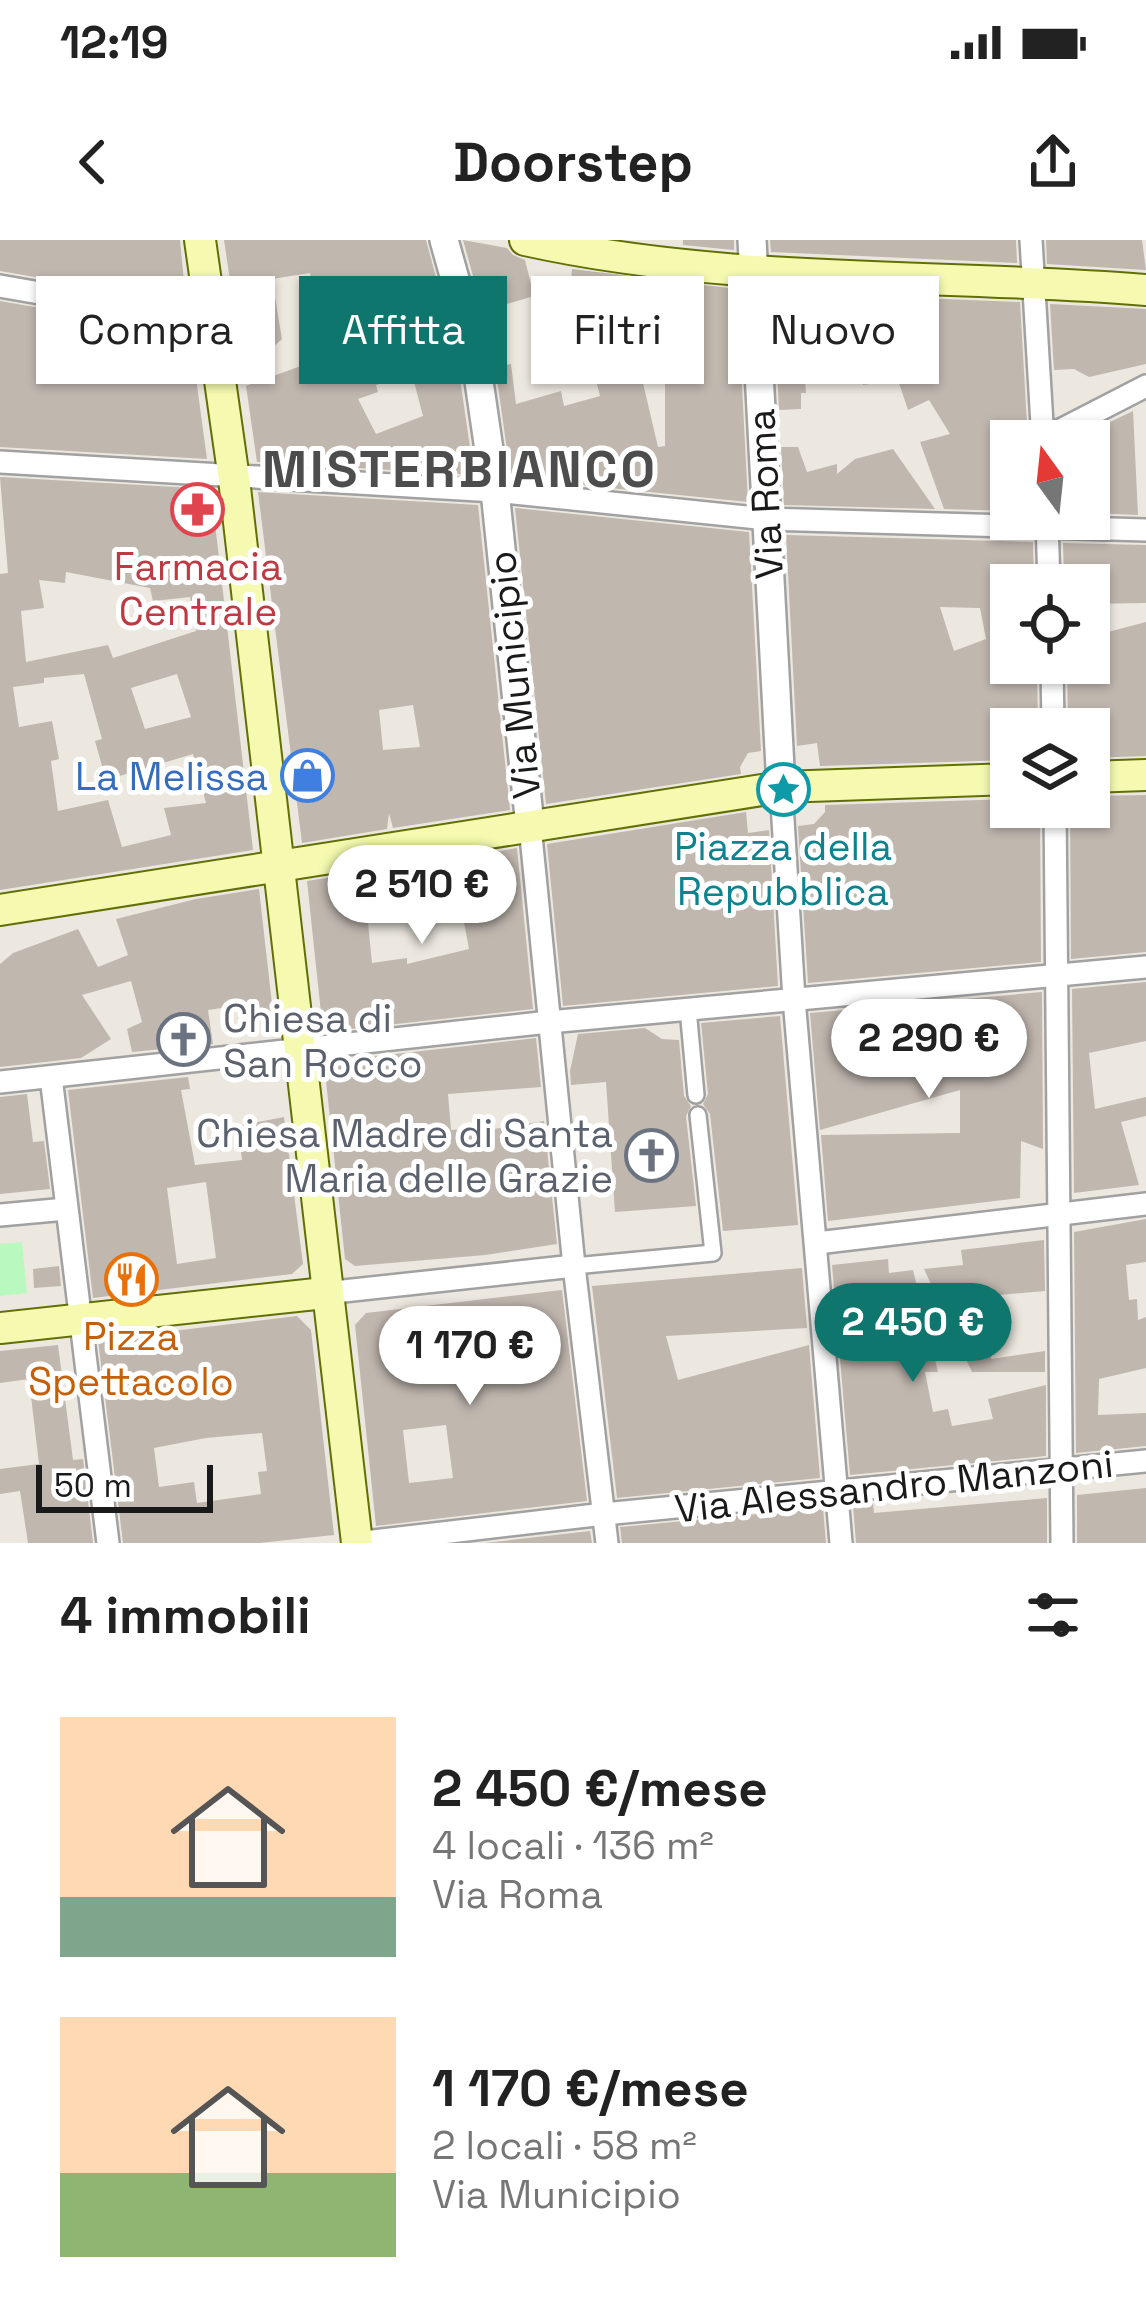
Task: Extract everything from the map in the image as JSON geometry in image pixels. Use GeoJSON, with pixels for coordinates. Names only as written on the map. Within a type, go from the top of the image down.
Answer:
{"type":"FeatureCollection","features":[{"type":"Feature","properties":{"kind":"main road"},"geometry":{"type":"LineString","coordinates":[[200,240],[205,276]]}},
{"type":"Feature","properties":{"kind":"main road"},"geometry":{"type":"LineString","coordinates":[[525,240],[575,251],[753,255],[1146,290]]}},
{"type":"Feature","properties":{"kind":"main road"},"geometry":{"type":"LineString","coordinates":[[221,384],[356,1543]]}},
{"type":"Feature","properties":{"kind":"main road"},"geometry":{"type":"LineString","coordinates":[[1110,776],[1146,775]]}},
{"type":"Feature","properties":{"kind":"main road"},"geometry":{"type":"LineString","coordinates":[[0,910],[781,787],[990,780]]}},
{"type":"Feature","properties":{"kind":"main road"},"geometry":{"type":"LineString","coordinates":[[0,1328],[326,1293]]}},
{"type":"Feature","properties":{"kind":"street","name":"Via Municipio"},"geometry":{"type":"LineString","coordinates":[[444,240],[474,347],[495,491],[607,1543]]}},
{"type":"Feature","properties":{"kind":"street"},"geometry":{"type":"LineString","coordinates":[[1031,240],[1042,420]]}},
{"type":"Feature","properties":{"kind":"street","name":"Via Roma"},"geometry":{"type":"LineString","coordinates":[[753,255],[781,787]]}},
{"type":"Feature","properties":{"kind":"street"},"geometry":{"type":"LineString","coordinates":[[0,286],[36,292]]}},
{"type":"Feature","properties":{"kind":"street"},"geometry":{"type":"LineString","coordinates":[[1079,420],[1146,386]]}},
{"type":"Feature","properties":{"kind":"street"},"geometry":{"type":"LineString","coordinates":[[0,462],[495,491],[766,519],[990,523]]}},
{"type":"Feature","properties":{"kind":"street"},"geometry":{"type":"LineString","coordinates":[[1110,528],[1146,530]]}},
{"type":"Feature","properties":{"kind":"street"},"geometry":{"type":"LineString","coordinates":[[781,787],[794,999],[841,1543]]}},
{"type":"Feature","properties":{"kind":"street"},"geometry":{"type":"LineString","coordinates":[[1055,828],[1062,1543]]}},
{"type":"Feature","properties":{"kind":"street"},"geometry":{"type":"LineString","coordinates":[[0,1082],[549,1022],[1146,967]]}},
{"type":"Feature","properties":{"kind":"street"},"geometry":{"type":"LineString","coordinates":[[688,1009],[696,1095]]}},
{"type":"Feature","properties":{"kind":"street"},"geometry":{"type":"LineString","coordinates":[[52,1077],[108,1543]]}},
{"type":"Feature","properties":{"kind":"street"},"geometry":{"type":"LineString","coordinates":[[326,1293],[713,1253],[698,1114]]}},
{"type":"Feature","properties":{"kind":"street"},"geometry":{"type":"LineString","coordinates":[[0,1215],[65,1198]]}},
{"type":"Feature","properties":{"kind":"street"},"geometry":{"type":"LineString","coordinates":[[817,1243],[1146,1204]]}},
{"type":"Feature","properties":{"kind":"street","name":"Via Alessandro Manzoni"},"geometry":{"type":"LineString","coordinates":[[356,1543],[1146,1461]]}},
{"type":"Feature","properties":{"kind":"green space"},"geometry":{"type":"Polygon","coordinates":[[[22,1242],[27,1293],[0,1296],[0,1244],[22,1242]]]}},
{"type":"Feature","properties":{"kind":"building"},"geometry":{"type":"Polygon","coordinates":[[[0,240],[180,240],[183,276],[36,277],[0,271],[0,240]]]}},
{"type":"Feature","properties":{"kind":"building"},"geometry":{"type":"Polygon","coordinates":[[[224,240],[426,240],[436,276],[311,276],[275,279],[229,276],[224,240]]]}},
{"type":"Feature","properties":{"kind":"building"},"geometry":{"type":"Polygon","coordinates":[[[463,240],[507,248],[525,260],[531,297],[507,304],[507,276],[473,276],[463,240]]]}},
{"type":"Feature","properties":{"kind":"building"},"geometry":{"type":"Polygon","coordinates":[[[683,240],[734,240],[734,250],[683,245],[683,240]]]}},
{"type":"Feature","properties":{"kind":"building"},"geometry":{"type":"Polygon","coordinates":[[[770,240],[1016,240],[1017,263],[771,252],[770,240]]]}},
{"type":"Feature","properties":{"kind":"building"},"geometry":{"type":"Polygon","coordinates":[[[1046,240],[1142,240],[1146,270],[1047,264],[1046,240]]]}},
{"type":"Feature","properties":{"kind":"building"},"geometry":{"type":"Polygon","coordinates":[[[572,269],[630,276],[572,276],[572,269]]]}},
{"type":"Feature","properties":{"kind":"building"},"geometry":{"type":"Polygon","coordinates":[[[704,285],[728,288],[728,384],[742,384],[748,502],[511,478],[498,384],[507,384],[507,364],[511,364],[516,404],[561,391],[564,406],[600,396],[597,384],[643,384],[658,447],[665,446],[665,384],[704,384],[704,285]]]}},
{"type":"Feature","properties":{"kind":"building"},"geometry":{"type":"Polygon","coordinates":[[[275,297],[282,339],[275,345],[275,297]]]}},
{"type":"Feature","properties":{"kind":"building"},"geometry":{"type":"Polygon","coordinates":[[[939,299],[1020,302],[1027,420],[990,420],[990,510],[944,509],[920,442],[950,434],[929,400],[908,410],[899,384],[939,384],[939,299]]]}},
{"type":"Feature","properties":{"kind":"building"},"geometry":{"type":"Polygon","coordinates":[[[0,301],[36,307],[36,384],[197,384],[207,459],[0,447],[0,301]]]}},
{"type":"Feature","properties":{"kind":"building"},"geometry":{"type":"Polygon","coordinates":[[[1050,304],[1146,309],[1146,364],[1089,377],[1074,369],[1054,370],[1050,304]]]}},
{"type":"Feature","properties":{"kind":"building"},"geometry":{"type":"Polygon","coordinates":[[[299,367],[299,384],[379,384],[378,392],[358,399],[376,434],[423,416],[415,384],[461,384],[474,475],[257,462],[246,386],[275,384],[275,375],[299,367]]]}},
{"type":"Feature","properties":{"kind":"building"},"geometry":{"type":"Polygon","coordinates":[[[778,384],[805,384],[801,409],[779,410],[778,384]]]}},
{"type":"Feature","properties":{"kind":"building"},"geometry":{"type":"Polygon","coordinates":[[[1133,411],[1138,515],[1110,514],[1110,422],[1133,411]]]}},
{"type":"Feature","properties":{"kind":"building"},"geometry":{"type":"Polygon","coordinates":[[[781,447],[798,447],[807,472],[837,464],[837,474],[855,459],[893,449],[935,509],[784,505],[781,447]]]}},
{"type":"Feature","properties":{"kind":"building"},"geometry":{"type":"Polygon","coordinates":[[[0,477],[211,489],[253,850],[0,890],[0,574],[8,573],[0,477]],[[66,572],[65,583],[39,580],[44,608],[21,611],[26,662],[108,645],[113,658],[196,631],[190,597],[153,601],[150,588],[66,572]],[[84,674],[44,678],[44,683],[13,687],[19,727],[52,721],[59,759],[51,761],[58,811],[108,800],[122,847],[171,835],[164,808],[206,803],[193,754],[106,780],[95,741],[102,739],[84,674]],[[177,674],[131,688],[145,729],[191,717],[177,674]]]}},
{"type":"Feature","properties":{"kind":"building"},"geometry":{"type":"Polygon","coordinates":[[[258,492],[478,505],[510,810],[393,828],[389,813],[387,829],[302,843],[258,492]],[[413,705],[379,710],[383,750],[420,747],[413,705]]]}},
{"type":"Feature","properties":{"kind":"building"},"geometry":{"type":"Polygon","coordinates":[[[515,508],[749,532],[761,751],[748,753],[741,774],[546,804],[515,508]]]}},
{"type":"Feature","properties":{"kind":"building"},"geometry":{"type":"Polygon","coordinates":[[[786,535],[1033,542],[1034,564],[990,564],[990,684],[1037,684],[1038,708],[990,708],[990,761],[820,766],[817,743],[797,746],[786,535]],[[940,607],[954,651],[986,639],[980,608],[940,607]]]}},
{"type":"Feature","properties":{"kind":"building"},"geometry":{"type":"Polygon","coordinates":[[[1063,543],[1146,545],[1146,603],[1110,604],[1110,564],[1064,564],[1063,543]]]}},
{"type":"Feature","properties":{"kind":"building"},"geometry":{"type":"Polygon","coordinates":[[[1146,622],[1146,756],[1110,757],[1110,708],[1068,708],[1067,684],[1110,684],[1110,631],[1146,622]]]}},
{"type":"Feature","properties":{"kind":"building"},"geometry":{"type":"Polygon","coordinates":[[[1146,795],[1146,952],[1071,959],[1070,828],[1110,828],[1110,796],[1146,795]]]}},
{"type":"Feature","properties":{"kind":"building"},"geometry":{"type":"Polygon","coordinates":[[[990,800],[990,828],[1040,828],[1041,962],[808,983],[798,826],[814,824],[825,805],[990,800]]]}},
{"type":"Feature","properties":{"kind":"building"},"geometry":{"type":"Polygon","coordinates":[[[746,812],[748,833],[769,830],[778,986],[563,1006],[547,844],[746,812]]]}},
{"type":"Feature","properties":{"kind":"building"},"geometry":{"type":"Polygon","coordinates":[[[517,848],[533,1009],[323,1032],[307,881],[383,869],[378,912],[367,913],[372,963],[407,958],[407,964],[469,949],[457,885],[403,892],[399,867],[517,848]]]}},
{"type":"Feature","properties":{"kind":"building"},"geometry":{"type":"Polygon","coordinates":[[[259,889],[273,1013],[249,1015],[248,1004],[208,1010],[213,1044],[132,1052],[127,1029],[142,1022],[131,981],[82,995],[111,1039],[81,1058],[0,1067],[0,964],[13,953],[78,929],[98,967],[128,955],[116,919],[259,889]]]}},
{"type":"Feature","properties":{"kind":"building"},"geometry":{"type":"Polygon","coordinates":[[[1146,982],[1146,1041],[1089,1053],[1095,1109],[1146,1097],[1146,1116],[1121,1122],[1139,1185],[1074,1193],[1072,989],[1146,982]]]}},
{"type":"Feature","properties":{"kind":"building"},"geometry":{"type":"Polygon","coordinates":[[[1042,992],[1043,1149],[1021,1141],[1020,1198],[828,1221],[821,1135],[960,1133],[960,1090],[820,1130],[810,1013],[1042,992]]]}},
{"type":"Feature","properties":{"kind":"building"},"geometry":{"type":"Polygon","coordinates":[[[780,1016],[798,1225],[723,1231],[710,1114],[703,1104],[708,1094],[701,1023],[780,1016]]]}},
{"type":"Feature","properties":{"kind":"building","name":"Chiesa Madre di Santa Maria delle Grazie"},"geometry":{"type":"Polygon","coordinates":[[[645,1028],[662,1039],[679,1040],[684,1096],[691,1106],[686,1116],[696,1206],[615,1212],[606,1082],[571,1085],[570,1071],[578,1034],[645,1028]]]}},
{"type":"Feature","properties":{"kind":"building"},"geometry":{"type":"Polygon","coordinates":[[[536,1038],[541,1087],[448,1094],[451,1130],[474,1128],[475,1132],[544,1121],[557,1244],[355,1266],[345,1259],[324,1062],[536,1038]]]}},
{"type":"Feature","properties":{"kind":"building"},"geometry":{"type":"Polygon","coordinates":[[[188,1077],[190,1089],[181,1090],[195,1165],[242,1160],[238,1126],[284,1117],[303,1264],[292,1274],[93,1298],[68,1090],[188,1077]],[[206,1182],[167,1188],[177,1264],[216,1258],[206,1182]]]}},
{"type":"Feature","properties":{"kind":"building"},"geometry":{"type":"Polygon","coordinates":[[[27,1094],[33,1142],[44,1141],[50,1189],[0,1194],[0,1097],[27,1094]]]}},
{"type":"Feature","properties":{"kind":"building"},"geometry":{"type":"Polygon","coordinates":[[[1146,1219],[1146,1262],[1126,1265],[1129,1300],[1137,1299],[1138,1320],[1146,1317],[1146,1368],[1099,1379],[1098,1415],[1146,1413],[1146,1446],[1076,1453],[1074,1232],[1146,1219]]]}},
{"type":"Feature","properties":{"kind":"building"},"geometry":{"type":"Polygon","coordinates":[[[1044,1240],[1045,1291],[999,1295],[991,1359],[1045,1351],[1045,1372],[972,1372],[924,1269],[963,1265],[961,1250],[1044,1240]]]}},
{"type":"Feature","properties":{"kind":"building"},"geometry":{"type":"Polygon","coordinates":[[[888,1259],[889,1273],[913,1270],[938,1372],[925,1372],[933,1412],[948,1409],[952,1426],[993,1419],[988,1399],[1046,1385],[1046,1456],[850,1475],[832,1265],[888,1259]]]}},
{"type":"Feature","properties":{"kind":"building"},"geometry":{"type":"Polygon","coordinates":[[[59,1266],[61,1286],[34,1288],[33,1269],[59,1266]]]}},
{"type":"Feature","properties":{"kind":"building"},"geometry":{"type":"Polygon","coordinates":[[[802,1268],[807,1328],[666,1336],[678,1380],[809,1345],[820,1478],[617,1498],[592,1286],[802,1268]]]}},
{"type":"Feature","properties":{"kind":"building"},"geometry":{"type":"Polygon","coordinates":[[[562,1290],[587,1501],[376,1526],[355,1325],[366,1313],[562,1290]],[[446,1425],[403,1430],[409,1483],[453,1478],[446,1425]]]}},
{"type":"Feature","properties":{"kind":"building"},"geometry":{"type":"Polygon","coordinates":[[[297,1316],[311,1330],[334,1535],[259,1543],[123,1543],[98,1340],[297,1316]],[[262,1433],[154,1448],[159,1487],[194,1482],[197,1503],[261,1494],[258,1472],[267,1471],[262,1433]]]}},
{"type":"Feature","properties":{"kind":"building"},"geometry":{"type":"Polygon","coordinates":[[[58,1345],[73,1460],[83,1459],[93,1543],[28,1543],[20,1491],[0,1494],[0,1469],[39,1464],[29,1379],[0,1383],[0,1351],[58,1345]]]}},
{"type":"Feature","properties":{"kind":"building"},"geometry":{"type":"Polygon","coordinates":[[[1146,1488],[1146,1543],[1077,1543],[1077,1495],[1146,1488]]]}},
{"type":"Feature","properties":{"kind":"building"},"geometry":{"type":"Polygon","coordinates":[[[1047,1498],[1047,1543],[856,1543],[853,1505],[873,1503],[874,1513],[1047,1498]]]}},
{"type":"Feature","properties":{"kind":"building"},"geometry":{"type":"Polygon","coordinates":[[[823,1508],[826,1543],[622,1543],[620,1527],[823,1508]]]}},
{"type":"Feature","properties":{"kind":"building"},"geometry":{"type":"Polygon","coordinates":[[[590,1531],[592,1543],[485,1543],[590,1531]]]}},
{"type":"Feature","properties":{"kind":"place","name":"Farmacia Centrale"},"geometry":{"type":"Point","coordinates":[198,509]}},
{"type":"Feature","properties":{"kind":"place","name":"La Melissa"},"geometry":{"type":"Point","coordinates":[307,776]}},
{"type":"Feature","properties":{"kind":"place","name":"Piazza della Repubblica"},"geometry":{"type":"Point","coordinates":[783,789]}},
{"type":"Feature","properties":{"kind":"place","name":"Chiesa di San Rocco"},"geometry":{"type":"Point","coordinates":[184,1040]}},
{"type":"Feature","properties":{"kind":"place","name":"Chiesa Madre di Santa Maria delle Grazie"},"geometry":{"type":"Point","coordinates":[652,1155]}},
{"type":"Feature","properties":{"kind":"place","name":"Pizza Spettacolo"},"geometry":{"type":"Point","coordinates":[131,1279]}},
{"type":"Feature","properties":{"kind":"district","name":"MISTERBIANCO"},"geometry":{"type":"Point","coordinates":[460,469]}}]}
